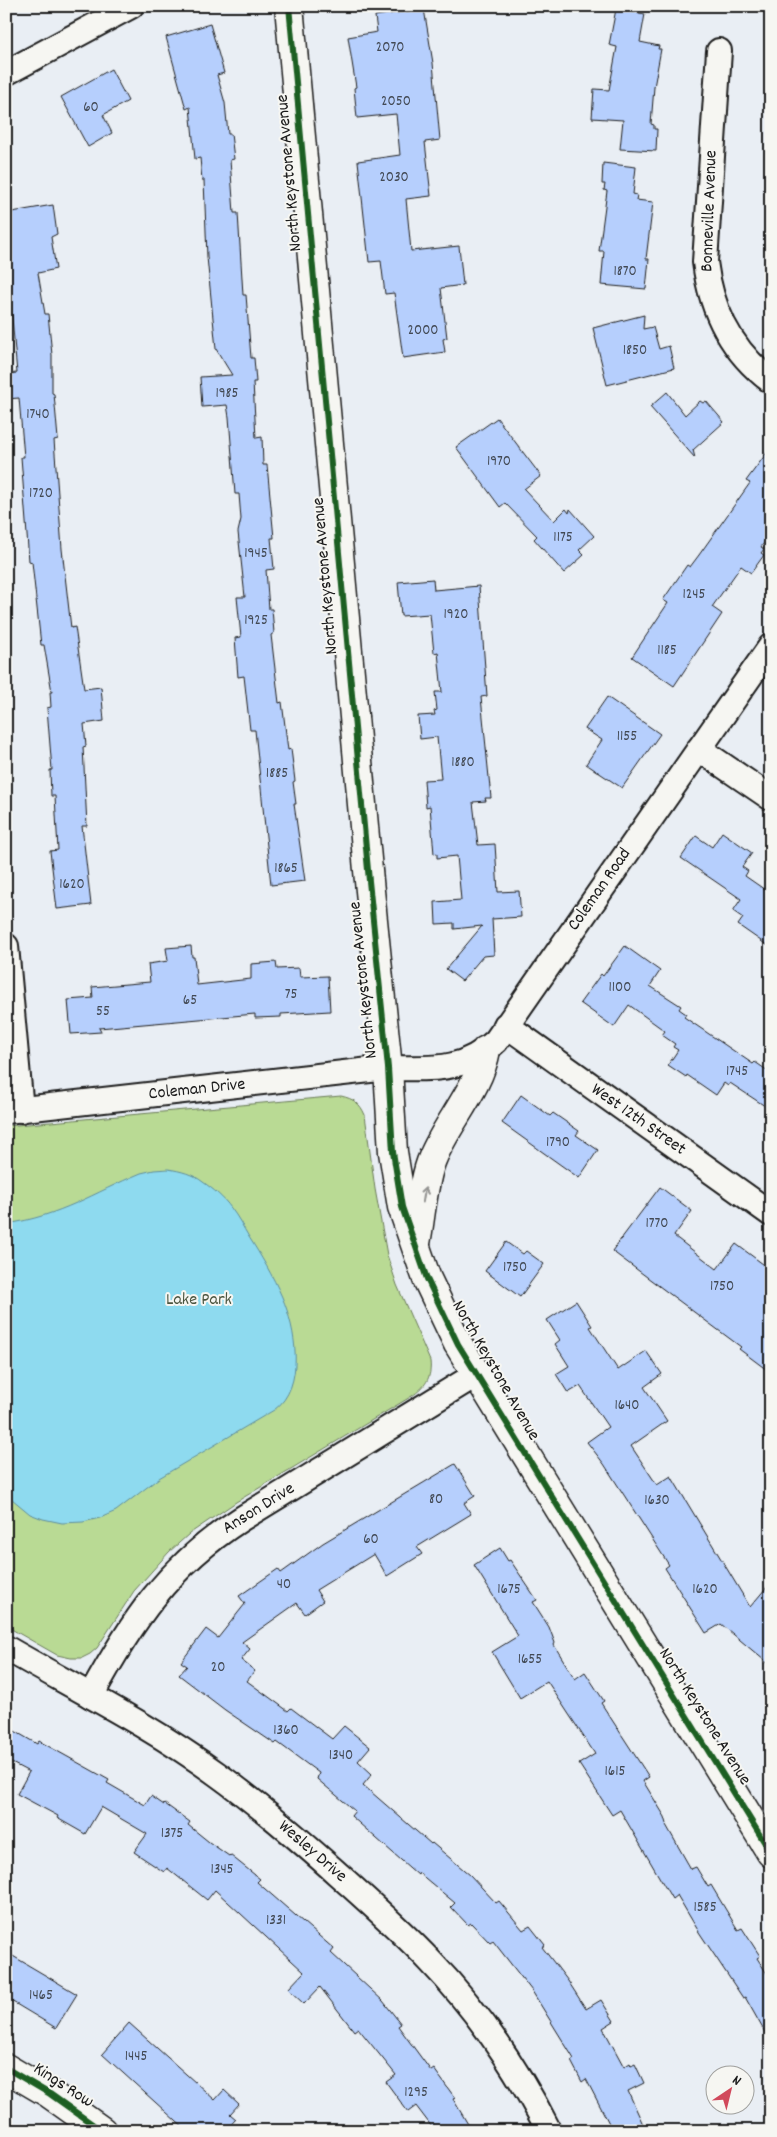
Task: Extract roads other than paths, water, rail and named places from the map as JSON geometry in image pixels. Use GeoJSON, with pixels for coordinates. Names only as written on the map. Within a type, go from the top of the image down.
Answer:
{"type":"FeatureCollection","features":[{"type":"Feature","properties":{"kind":"street"},"geometry":{"type":"LineString","coordinates":[[6,73],[131,6]]}},
{"type":"Feature","properties":{"kind":"street","name":"North Keystone Avenue"},"geometry":{"type":"LineString","coordinates":[[289,6],[368,871],[388,1068],[393,1152],[402,1207],[428,1279],[444,1316],[477,1374],[771,1853]]}},
{"type":"Feature","properties":{"kind":"street","name":"Bonneville Avenue"},"geometry":{"type":"LineString","coordinates":[[719,51],[705,262],[708,286],[719,318],[732,342],[751,364],[771,381]]}},
{"type":"Feature","properties":{"kind":"street","name":"Coleman Road"},"geometry":{"type":"LineString","coordinates":[[388,1068],[452,1066],[468,1062],[496,1041],[771,646]]}},
{"type":"Feature","properties":{"kind":"street"},"geometry":{"type":"LineString","coordinates":[[699,749],[771,798]]}},
{"type":"Feature","properties":{"kind":"street"},"geometry":{"type":"LineString","coordinates":[[6,946],[14,1110]]}},
{"type":"Feature","properties":{"kind":"street","name":"West 12th Street"},"geometry":{"type":"LineString","coordinates":[[506,1025],[771,1214]]}},
{"type":"Feature","properties":{"kind":"street"},"geometry":{"type":"LineString","coordinates":[[416,1243],[432,1158],[474,1083],[484,1062],[486,1050]]}},
{"type":"Feature","properties":{"kind":"street","name":"Coleman Drive"},"geometry":{"type":"LineString","coordinates":[[14,1110],[388,1068]]}},
{"type":"Feature","properties":{"kind":"street","name":"Anson Drive"},"geometry":{"type":"LineString","coordinates":[[90,1696],[146,1605],[168,1579],[215,1536],[477,1374]]}},
{"type":"Feature","properties":{"kind":"street","name":"Wesley Drive"},"geometry":{"type":"LineString","coordinates":[[6,1648],[90,1696],[217,1774],[307,1846],[387,1918],[431,1961],[501,2049],[534,2102],[549,2131]]}},
{"type":"Feature","properties":{"kind":"street","name":"Kings Row"},"geometry":{"type":"LineString","coordinates":[[6,2068],[50,2094],[102,2131]]}},
{"type":"Feature","properties":{"kind":"water"},"geometry":{"type":"Polygon","coordinates":[[[168,1169],[195,1177],[222,1197],[236,1215],[267,1266],[282,1297],[291,1325],[295,1357],[291,1387],[284,1400],[274,1410],[159,1478],[116,1511],[100,1518],[83,1522],[62,1523],[43,1519],[30,1514],[6,1494],[6,1224],[60,1210],[141,1173],[168,1169]]]}},
{"type":"Feature","properties":{"kind":"park label","name":"Lake Park"},"geometry":{"type":"Point","coordinates":[199,1300]}}]}
